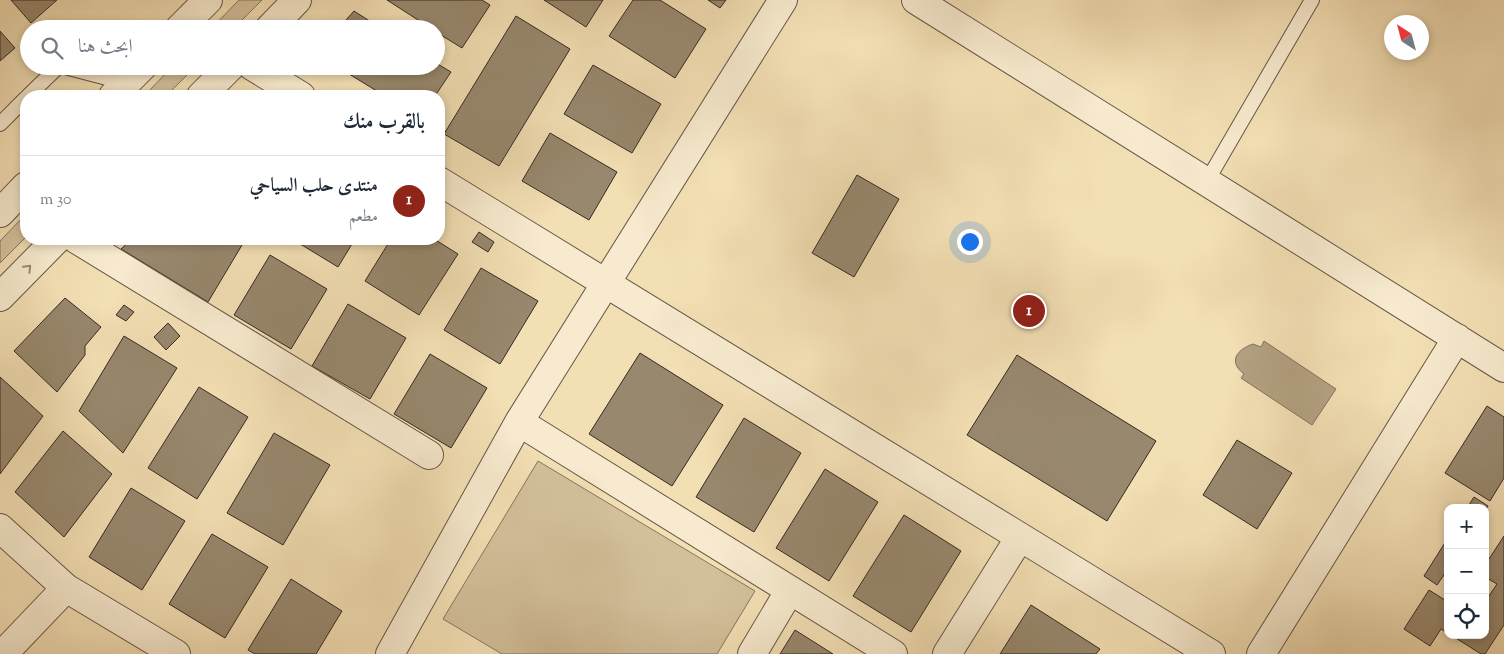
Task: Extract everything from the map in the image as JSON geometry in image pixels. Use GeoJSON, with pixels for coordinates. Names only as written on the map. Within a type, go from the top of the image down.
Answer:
{"type":"FeatureCollection","features":[{"type":"Feature","properties":{"kind":"street"},"geometry":{"type":"LineString","coordinates":[[277,20],[297,0]]}},
{"type":"Feature","properties":{"kind":"street"},"geometry":{"type":"LineString","coordinates":[[390,654],[519,422],[783,0]]}},
{"type":"Feature","properties":{"kind":"street"},"geometry":{"type":"LineString","coordinates":[[916,0],[1504,368]]}},
{"type":"Feature","properties":{"kind":"street"},"geometry":{"type":"LineString","coordinates":[[186,20],[199,3]]}},
{"type":"Feature","properties":{"kind":"street"},"geometry":{"type":"LineString","coordinates":[[207,90],[222,75]]}},
{"type":"Feature","properties":{"kind":"street"},"geometry":{"type":"LineString","coordinates":[[267,75],[291,90]]}},
{"type":"Feature","properties":{"kind":"street"},"geometry":{"type":"LineString","coordinates":[[445,185],[1211,654]]}},
{"type":"Feature","properties":{"kind":"street"},"geometry":{"type":"LineString","coordinates":[[0,212],[20,192]]}},
{"type":"Feature","properties":{"kind":"street"},"geometry":{"type":"LineString","coordinates":[[0,297],[50,245]]}},
{"type":"Feature","properties":{"kind":"street"},"geometry":{"type":"LineString","coordinates":[[86,245],[430,455]]}},
{"type":"Feature","properties":{"kind":"street"},"geometry":{"type":"LineString","coordinates":[[1261,654],[1457,338]]}},
{"type":"Feature","properties":{"kind":"street"},"geometry":{"type":"LineString","coordinates":[[519,422],[893,654]]}},
{"type":"Feature","properties":{"kind":"street"},"geometry":{"type":"LineString","coordinates":[[0,528],[66,588],[176,654]]}},
{"type":"Feature","properties":{"kind":"street"},"geometry":{"type":"LineString","coordinates":[[947,654],[1020,537]]}},
{"type":"Feature","properties":{"kind":"street"},"geometry":{"type":"LineString","coordinates":[[3,654],[66,588]]}},
{"type":"Feature","properties":{"kind":"street"},"geometry":{"type":"LineString","coordinates":[[752,654],[790,590]]}},
{"type":"Feature","properties":{"kind":"lane"},"geometry":{"type":"LineString","coordinates":[[1207,182],[1312,0]]}},
{"type":"Feature","properties":{"kind":"lane"},"geometry":{"type":"LineString","coordinates":[[34,90],[50,75]]}},
{"type":"Feature","properties":{"kind":"lane"},"geometry":{"type":"LineString","coordinates":[[98,75],[127,82]]}},
{"type":"Feature","properties":{"kind":"lane"},"geometry":{"type":"LineString","coordinates":[[0,124],[20,104]]}},
{"type":"Feature","properties":{"kind":"shaded area"},"geometry":{"type":"Polygon","coordinates":[[[239,0],[262,0],[242,20],[220,20],[239,0]]]}},
{"type":"Feature","properties":{"kind":"shaded area"},"geometry":{"type":"Polygon","coordinates":[[[164,75],[187,75],[172,90],[150,90],[164,75]]]}},
{"type":"Feature","properties":{"kind":"shaded area"},"geometry":{"type":"Polygon","coordinates":[[[20,220],[20,243],[0,263],[0,241],[20,220]]]}},
{"type":"Feature","properties":{"kind":"shaded area"},"geometry":{"type":"Polygon","coordinates":[[[1264,341],[1336,389],[1312,425],[1241,378],[1244,374],[1236,365],[1236,356],[1243,349],[1253,344],[1261,347],[1264,341]]]}},
{"type":"Feature","properties":{"kind":"shaded area"},"geometry":{"type":"Polygon","coordinates":[[[538,461],[755,591],[717,654],[502,654],[443,619],[538,461]]]}},
{"type":"Feature","properties":{"kind":"building"},"geometry":{"type":"Polygon","coordinates":[[[11,0],[57,0],[34,20],[28,20],[11,0]]]}},
{"type":"Feature","properties":{"kind":"building"},"geometry":{"type":"Polygon","coordinates":[[[387,0],[482,0],[490,5],[462,48],[445,38],[445,20],[418,20],[387,0]]]}},
{"type":"Feature","properties":{"kind":"building"},"geometry":{"type":"Polygon","coordinates":[[[544,0],[603,0],[586,27],[544,0]]]}},
{"type":"Feature","properties":{"kind":"building"},"geometry":{"type":"Polygon","coordinates":[[[633,0],[660,0],[706,29],[675,78],[609,36],[633,0]]]}},
{"type":"Feature","properties":{"kind":"building"},"geometry":{"type":"Polygon","coordinates":[[[708,0],[726,0],[720,8],[708,0]]]}},
{"type":"Feature","properties":{"kind":"building"},"geometry":{"type":"Polygon","coordinates":[[[354,11],[368,20],[346,20],[354,11]]]}},
{"type":"Feature","properties":{"kind":"building"},"geometry":{"type":"Polygon","coordinates":[[[516,16],[570,49],[499,166],[445,135],[516,16]]]}},
{"type":"Feature","properties":{"kind":"building"},"geometry":{"type":"Polygon","coordinates":[[[0,31],[15,48],[0,61],[0,31]]]}},
{"type":"Feature","properties":{"kind":"building"},"geometry":{"type":"Polygon","coordinates":[[[593,65],[661,104],[632,153],[564,114],[593,65]]]}},
{"type":"Feature","properties":{"kind":"building"},"geometry":{"type":"Polygon","coordinates":[[[445,68],[451,72],[439,90],[375,90],[351,75],[445,75],[445,68]]]}},
{"type":"Feature","properties":{"kind":"building"},"geometry":{"type":"Polygon","coordinates":[[[550,133],[617,172],[589,220],[522,181],[550,133]]]}},
{"type":"Feature","properties":{"kind":"building"},"geometry":{"type":"Polygon","coordinates":[[[857,175],[899,199],[854,277],[812,253],[857,175]]]}},
{"type":"Feature","properties":{"kind":"building"},"geometry":{"type":"Polygon","coordinates":[[[479,232],[494,242],[488,252],[472,242],[479,232]]]}},
{"type":"Feature","properties":{"kind":"building"},"geometry":{"type":"Polygon","coordinates":[[[125,245],[242,245],[208,302],[121,249],[125,245]]]}},
{"type":"Feature","properties":{"kind":"building"},"geometry":{"type":"Polygon","coordinates":[[[302,245],[351,245],[338,267],[302,245]]]}},
{"type":"Feature","properties":{"kind":"building"},"geometry":{"type":"Polygon","coordinates":[[[387,245],[444,245],[458,254],[419,315],[365,281],[387,245]]]}},
{"type":"Feature","properties":{"kind":"building"},"geometry":{"type":"Polygon","coordinates":[[[270,255],[327,289],[291,349],[234,315],[270,255]]]}},
{"type":"Feature","properties":{"kind":"building"},"geometry":{"type":"Polygon","coordinates":[[[481,268],[538,301],[500,364],[444,330],[481,268]]]}},
{"type":"Feature","properties":{"kind":"building"},"geometry":{"type":"Polygon","coordinates":[[[65,298],[101,327],[85,346],[85,355],[57,392],[14,351],[65,298]]]}},
{"type":"Feature","properties":{"kind":"building"},"geometry":{"type":"Polygon","coordinates":[[[348,304],[406,338],[370,399],[312,366],[348,304]]]}},
{"type":"Feature","properties":{"kind":"building"},"geometry":{"type":"Polygon","coordinates":[[[124,305],[134,312],[126,321],[116,315],[124,305]]]}},
{"type":"Feature","properties":{"kind":"building"},"geometry":{"type":"Polygon","coordinates":[[[168,323],[180,336],[166,350],[154,337],[168,323]]]}},
{"type":"Feature","properties":{"kind":"building"},"geometry":{"type":"Polygon","coordinates":[[[124,336],[177,368],[123,453],[79,411],[124,336]]]}},
{"type":"Feature","properties":{"kind":"building"},"geometry":{"type":"Polygon","coordinates":[[[640,353],[723,405],[672,486],[589,434],[640,353]]]}},
{"type":"Feature","properties":{"kind":"building"},"geometry":{"type":"Polygon","coordinates":[[[430,354],[487,388],[451,448],[394,414],[430,354]]]}},
{"type":"Feature","properties":{"kind":"building"},"geometry":{"type":"Polygon","coordinates":[[[1017,355],[1156,441],[1107,521],[967,435],[1017,355]]]}},
{"type":"Feature","properties":{"kind":"building"},"geometry":{"type":"Polygon","coordinates":[[[0,377],[43,416],[0,474],[0,377]]]}},
{"type":"Feature","properties":{"kind":"building"},"geometry":{"type":"Polygon","coordinates":[[[199,387],[248,417],[197,499],[148,468],[199,387]]]}},
{"type":"Feature","properties":{"kind":"building"},"geometry":{"type":"Polygon","coordinates":[[[1487,406],[1504,417],[1504,478],[1490,501],[1445,473],[1487,406]]]}},
{"type":"Feature","properties":{"kind":"building"},"geometry":{"type":"Polygon","coordinates":[[[744,418],[801,453],[754,532],[696,497],[744,418]]]}},
{"type":"Feature","properties":{"kind":"building"},"geometry":{"type":"Polygon","coordinates":[[[63,431],[112,474],[64,537],[15,492],[63,431]]]}},
{"type":"Feature","properties":{"kind":"building"},"geometry":{"type":"Polygon","coordinates":[[[274,433],[330,465],[283,545],[227,513],[274,433]]]}},
{"type":"Feature","properties":{"kind":"building"},"geometry":{"type":"Polygon","coordinates":[[[1237,440],[1292,473],[1257,529],[1203,495],[1237,440]]]}},
{"type":"Feature","properties":{"kind":"building"},"geometry":{"type":"Polygon","coordinates":[[[825,469],[878,502],[829,581],[776,548],[825,469]]]}},
{"type":"Feature","properties":{"kind":"building"},"geometry":{"type":"Polygon","coordinates":[[[131,488],[185,521],[142,590],[89,557],[131,488]]]}},
{"type":"Feature","properties":{"kind":"building"},"geometry":{"type":"Polygon","coordinates":[[[1474,497],[1485,504],[1470,504],[1474,497]]]}},
{"type":"Feature","properties":{"kind":"building"},"geometry":{"type":"Polygon","coordinates":[[[904,515],[961,551],[911,632],[853,596],[904,515]]]}},
{"type":"Feature","properties":{"kind":"building"},"geometry":{"type":"Polygon","coordinates":[[[212,534],[268,567],[225,638],[169,604],[212,534]]]}},
{"type":"Feature","properties":{"kind":"building"},"geometry":{"type":"Polygon","coordinates":[[[1504,536],[1504,625],[1485,654],[1481,654],[1457,639],[1489,639],[1489,596],[1497,584],[1489,579],[1489,559],[1504,536]]]}},
{"type":"Feature","properties":{"kind":"building"},"geometry":{"type":"Polygon","coordinates":[[[1444,544],[1444,575],[1437,585],[1424,576],[1444,544]]]}},
{"type":"Feature","properties":{"kind":"building"},"geometry":{"type":"Polygon","coordinates":[[[291,579],[342,611],[316,654],[255,654],[248,650],[291,579]]]}},
{"type":"Feature","properties":{"kind":"building"},"geometry":{"type":"Polygon","coordinates":[[[1429,590],[1444,599],[1444,631],[1441,629],[1430,646],[1404,629],[1429,590]]]}},
{"type":"Feature","properties":{"kind":"building"},"geometry":{"type":"Polygon","coordinates":[[[1031,605],[1100,649],[1096,654],[1000,654],[1031,605]]]}},
{"type":"Feature","properties":{"kind":"building"},"geometry":{"type":"Polygon","coordinates":[[[795,630],[833,654],[780,654],[795,630]]]}},
{"type":"Feature","properties":{"kind":"place","name":"منتدى حلب السياحي"},"geometry":{"type":"Point","coordinates":[1029,311]}}]}
